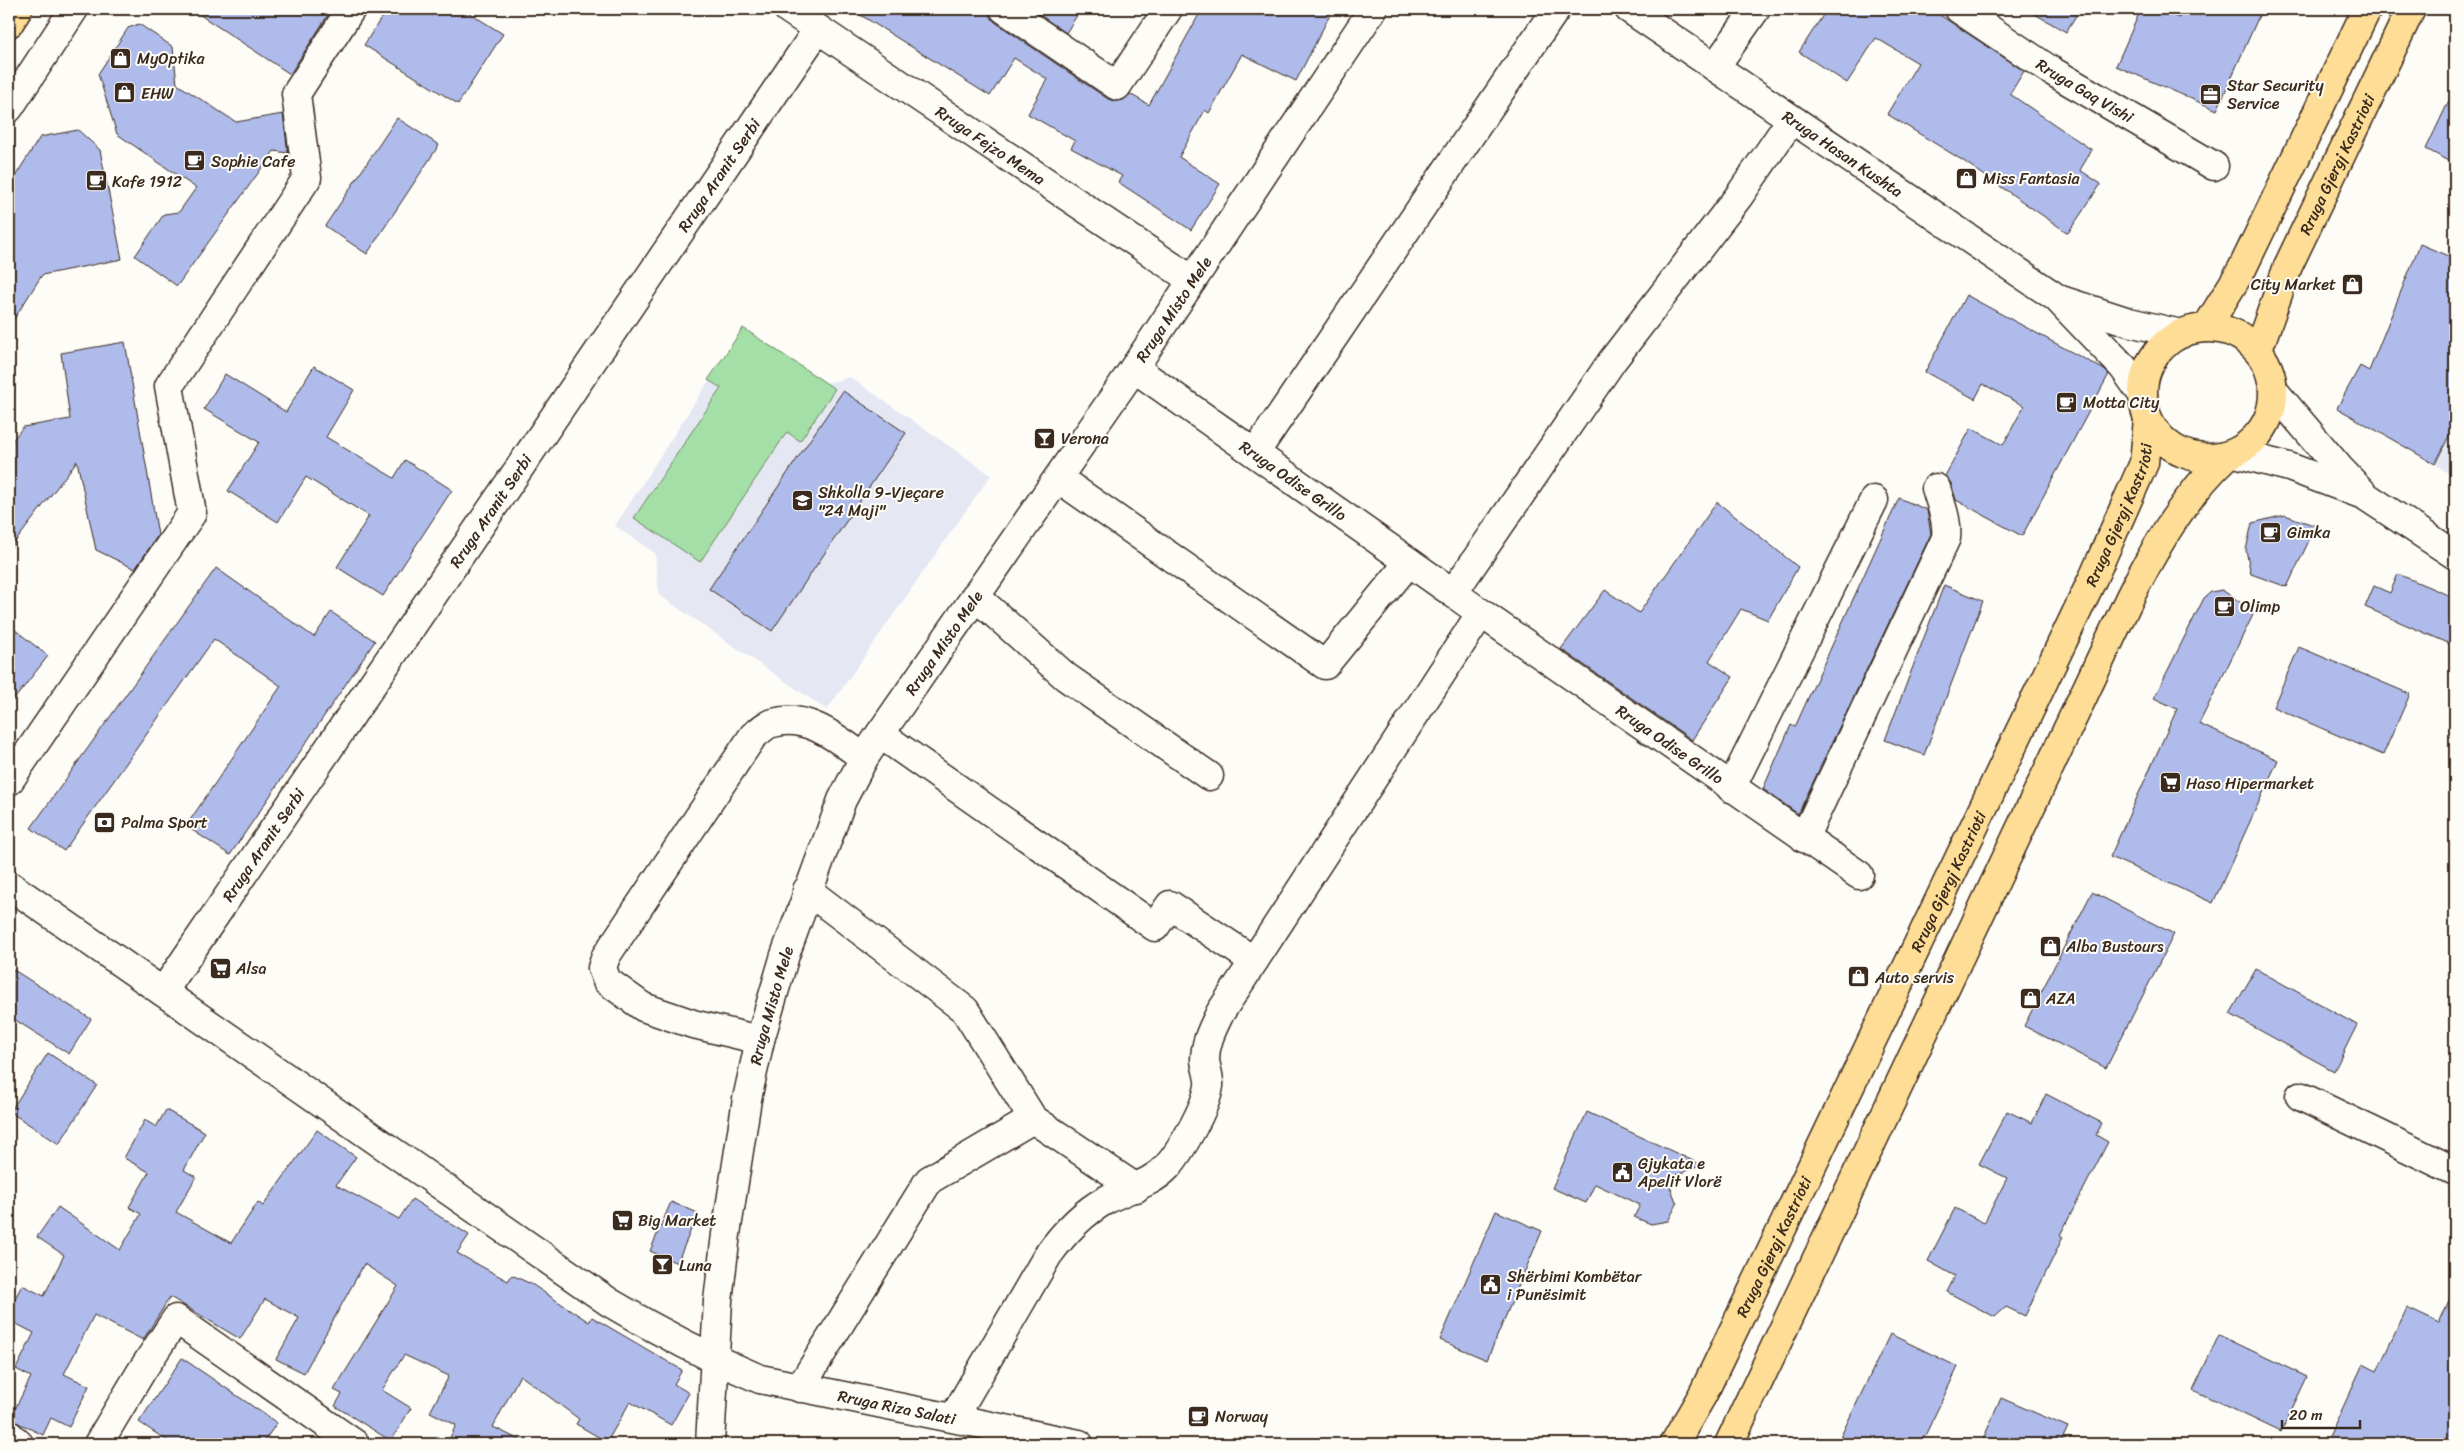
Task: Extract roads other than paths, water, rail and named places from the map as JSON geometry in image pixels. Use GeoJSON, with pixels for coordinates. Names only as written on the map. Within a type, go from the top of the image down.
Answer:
{"type":"FeatureCollection","features":[{"type":"Feature","properties":{"kind":"main road"},"geometry":{"type":"LineString","coordinates":[[9,23],[18,9]]}},
{"type":"Feature","properties":{"kind":"main road"},"geometry":{"type":"LineString","coordinates":[[2194,331],[2242,269],[2367,9]]}},
{"type":"Feature","properties":{"kind":"main road","name":"Rruga Gjergj Kastrioti"},"geometry":{"type":"LineString","coordinates":[[2258,350],[2288,266],[2411,9]]}},
{"type":"Feature","properties":{"kind":"main road"},"geometry":{"type":"LineString","coordinates":[[1729,1444],[2131,595],[2154,551],[2181,509],[2210,472],[2231,454],[2246,446],[2264,428],[2273,404],[2274,391],[2272,376],[2258,350],[2249,342],[2229,331],[2194,331],[2165,344],[2153,358],[2147,370],[2145,407],[2164,441],[2187,455],[2200,458],[2231,454]]}},
{"type":"Feature","properties":{"kind":"main road","name":"Rruga Gjergj Kastrioti"},"geometry":{"type":"LineString","coordinates":[[1674,1444],[1703,1394],[2101,560],[2144,463],[2145,407]]}},
{"type":"Feature","properties":{"kind":"street"},"geometry":{"type":"LineString","coordinates":[[9,108],[74,9]]}},
{"type":"Feature","properties":{"kind":"street"},"geometry":{"type":"LineString","coordinates":[[9,781],[192,513],[169,386],[307,178],[296,94],[351,9]]}},
{"type":"Feature","properties":{"kind":"street","name":"Rruga Fejzo Mema"},"geometry":{"type":"LineString","coordinates":[[788,9],[1192,280]]}},
{"type":"Feature","properties":{"kind":"street"},"geometry":{"type":"LineString","coordinates":[[1004,9],[1117,86],[1168,9]]}},
{"type":"Feature","properties":{"kind":"street","name":"Rruga Misto Mele"},"geometry":{"type":"LineString","coordinates":[[710,1444],[718,1301],[726,1234],[747,1099],[760,1040],[785,954],[807,890],[842,800],[864,758],[880,734],[1134,368],[1372,9]]}},
{"type":"Feature","properties":{"kind":"street"},"geometry":{"type":"LineString","coordinates":[[1255,453],[1556,9]]}},
{"type":"Feature","properties":{"kind":"street","name":"Rruga Hasan Kushta"},"geometry":{"type":"LineString","coordinates":[[1629,9],[2057,298]]}},
{"type":"Feature","properties":{"kind":"street"},"geometry":{"type":"LineString","coordinates":[[1715,67],[1756,9]]}},
{"type":"Feature","properties":{"kind":"street","name":"Rruga Gaq Vishi"},"geometry":{"type":"LineString","coordinates":[[1959,9],[2050,70],[2214,166]]}},
{"type":"Feature","properties":{"kind":"street","name":"Rruga Aranit Serbi"},"geometry":{"type":"LineString","coordinates":[[163,992],[818,29]]}},
{"type":"Feature","properties":{"kind":"street"},"geometry":{"type":"LineString","coordinates":[[1453,593],[1612,361],[1739,196],[1791,120]]}},
{"type":"Feature","properties":{"kind":"street"},"geometry":{"type":"LineString","coordinates":[[2057,298],[2129,322],[2194,331]]}},
{"type":"Feature","properties":{"kind":"street"},"geometry":{"type":"LineString","coordinates":[[2057,298],[2122,367],[2145,407]]}},
{"type":"Feature","properties":{"kind":"street","name":"Rruga Odise Grillo"},"geometry":{"type":"LineString","coordinates":[[1134,368],[1731,788],[1859,875]]}},
{"type":"Feature","properties":{"kind":"street"},"geometry":{"type":"LineString","coordinates":[[2274,391],[2340,469],[2367,496],[2455,555]]}},
{"type":"Feature","properties":{"kind":"street"},"geometry":{"type":"LineString","coordinates":[[2231,454],[2289,467],[2367,496]]}},
{"type":"Feature","properties":{"kind":"street"},"geometry":{"type":"LineString","coordinates":[[1058,478],[1325,665],[1409,562]]}},
{"type":"Feature","properties":{"kind":"street"},"geometry":{"type":"LineString","coordinates":[[1804,838],[1946,538],[1946,521],[1936,488]]}},
{"type":"Feature","properties":{"kind":"street"},"geometry":{"type":"LineString","coordinates":[[1731,788],[1874,500]]}},
{"type":"Feature","properties":{"kind":"street"},"geometry":{"type":"LineString","coordinates":[[975,596],[1066,677],[1209,776]]}},
{"type":"Feature","properties":{"kind":"street"},"geometry":{"type":"LineString","coordinates":[[954,1417],[1048,1255],[1064,1234],[1084,1215],[1106,1200],[1151,1181],[1167,1167],[1202,1112],[1209,1086],[1205,1059],[1208,1038],[1220,1013],[1481,613]]}},
{"type":"Feature","properties":{"kind":"street"},"geometry":{"type":"LineString","coordinates":[[760,1040],[693,1024],[642,1007],[607,982],[602,968],[606,956],[753,736],[771,723],[792,720],[814,726],[836,737],[864,758]]}},
{"type":"Feature","properties":{"kind":"street"},"geometry":{"type":"LineString","coordinates":[[880,734],[1155,927],[1170,905],[1254,962]]}},
{"type":"Feature","properties":{"kind":"street","name":"Rruga Riza Salati"},"geometry":{"type":"LineString","coordinates":[[9,885],[609,1302],[716,1361],[760,1378],[800,1388],[954,1417],[1079,1444]]}},
{"type":"Feature","properties":{"kind":"street"},"geometry":{"type":"LineString","coordinates":[[807,890],[966,1010],[1033,1119],[1136,1188]]}},
{"type":"Feature","properties":{"kind":"street"},"geometry":{"type":"LineString","coordinates":[[2300,1096],[2455,1171]]}},
{"type":"Feature","properties":{"kind":"street"},"geometry":{"type":"LineString","coordinates":[[800,1388],[929,1180],[1033,1119]]}},
{"type":"Feature","properties":{"kind":"street"},"geometry":{"type":"LineString","coordinates":[[98,1444],[141,1372],[176,1320],[355,1444]]}},
{"type":"Feature","properties":{"kind":"street"},"geometry":{"type":"LineString","coordinates":[[9,1435],[19,1444]]}},
{"type":"Feature","properties":{"kind":"place","name":"MyOptika"},"geometry":{"type":"Point","coordinates":[121,58]}},
{"type":"Feature","properties":{"kind":"place","name":"EHW"},"geometry":{"type":"Point","coordinates":[125,93]}},
{"type":"Feature","properties":{"kind":"place","name":"Star Security Service"},"geometry":{"type":"Point","coordinates":[2211,94]}},
{"type":"Feature","properties":{"kind":"place","name":"Sophie Cafe"},"geometry":{"type":"Point","coordinates":[195,161]}},
{"type":"Feature","properties":{"kind":"place","name":"Miss Fantasia"},"geometry":{"type":"Point","coordinates":[1967,178]}},
{"type":"Feature","properties":{"kind":"place","name":"Kafe 1912"},"geometry":{"type":"Point","coordinates":[96,181]}},
{"type":"Feature","properties":{"kind":"place","name":"City Market"},"geometry":{"type":"Point","coordinates":[2352,284]}},
{"type":"Feature","properties":{"kind":"place","name":"Motta City"},"geometry":{"type":"Point","coordinates":[2067,402]}},
{"type":"Feature","properties":{"kind":"place","name":"Verona"},"geometry":{"type":"Point","coordinates":[1045,438]}},
{"type":"Feature","properties":{"kind":"place","name":"Shkolla 9-Vjeçare \"24 Maji\""},"geometry":{"type":"Point","coordinates":[802,501]}},
{"type":"Feature","properties":{"kind":"place","name":"Gimka"},"geometry":{"type":"Point","coordinates":[2271,532]}},
{"type":"Feature","properties":{"kind":"place","name":"Olimp"},"geometry":{"type":"Point","coordinates":[2224,606]}},
{"type":"Feature","properties":{"kind":"place","name":"Haso Hipermarket"},"geometry":{"type":"Point","coordinates":[2170,783]}},
{"type":"Feature","properties":{"kind":"place","name":"Palma Sport"},"geometry":{"type":"Point","coordinates":[105,822]}},
{"type":"Feature","properties":{"kind":"place","name":"Alba Bustours"},"geometry":{"type":"Point","coordinates":[2050,946]}},
{"type":"Feature","properties":{"kind":"place","name":"Alsa"},"geometry":{"type":"Point","coordinates":[220,968]}},
{"type":"Feature","properties":{"kind":"place","name":"Auto servis"},"geometry":{"type":"Point","coordinates":[1859,977]}},
{"type":"Feature","properties":{"kind":"place","name":"AZA"},"geometry":{"type":"Point","coordinates":[2030,998]}},
{"type":"Feature","properties":{"kind":"place","name":"Gjykata e Apelit Vlorë"},"geometry":{"type":"Point","coordinates":[1622,1172]}},
{"type":"Feature","properties":{"kind":"place","name":"Big Market"},"geometry":{"type":"Point","coordinates":[622,1220]}},
{"type":"Feature","properties":{"kind":"place","name":"Luna"},"geometry":{"type":"Point","coordinates":[663,1265]}},
{"type":"Feature","properties":{"kind":"place","name":"Shërbimi Kombëtar i Punësimit"},"geometry":{"type":"Point","coordinates":[1491,1285]}},
{"type":"Feature","properties":{"kind":"place","name":"Norway"},"geometry":{"type":"Point","coordinates":[1199,1416]}}]}
